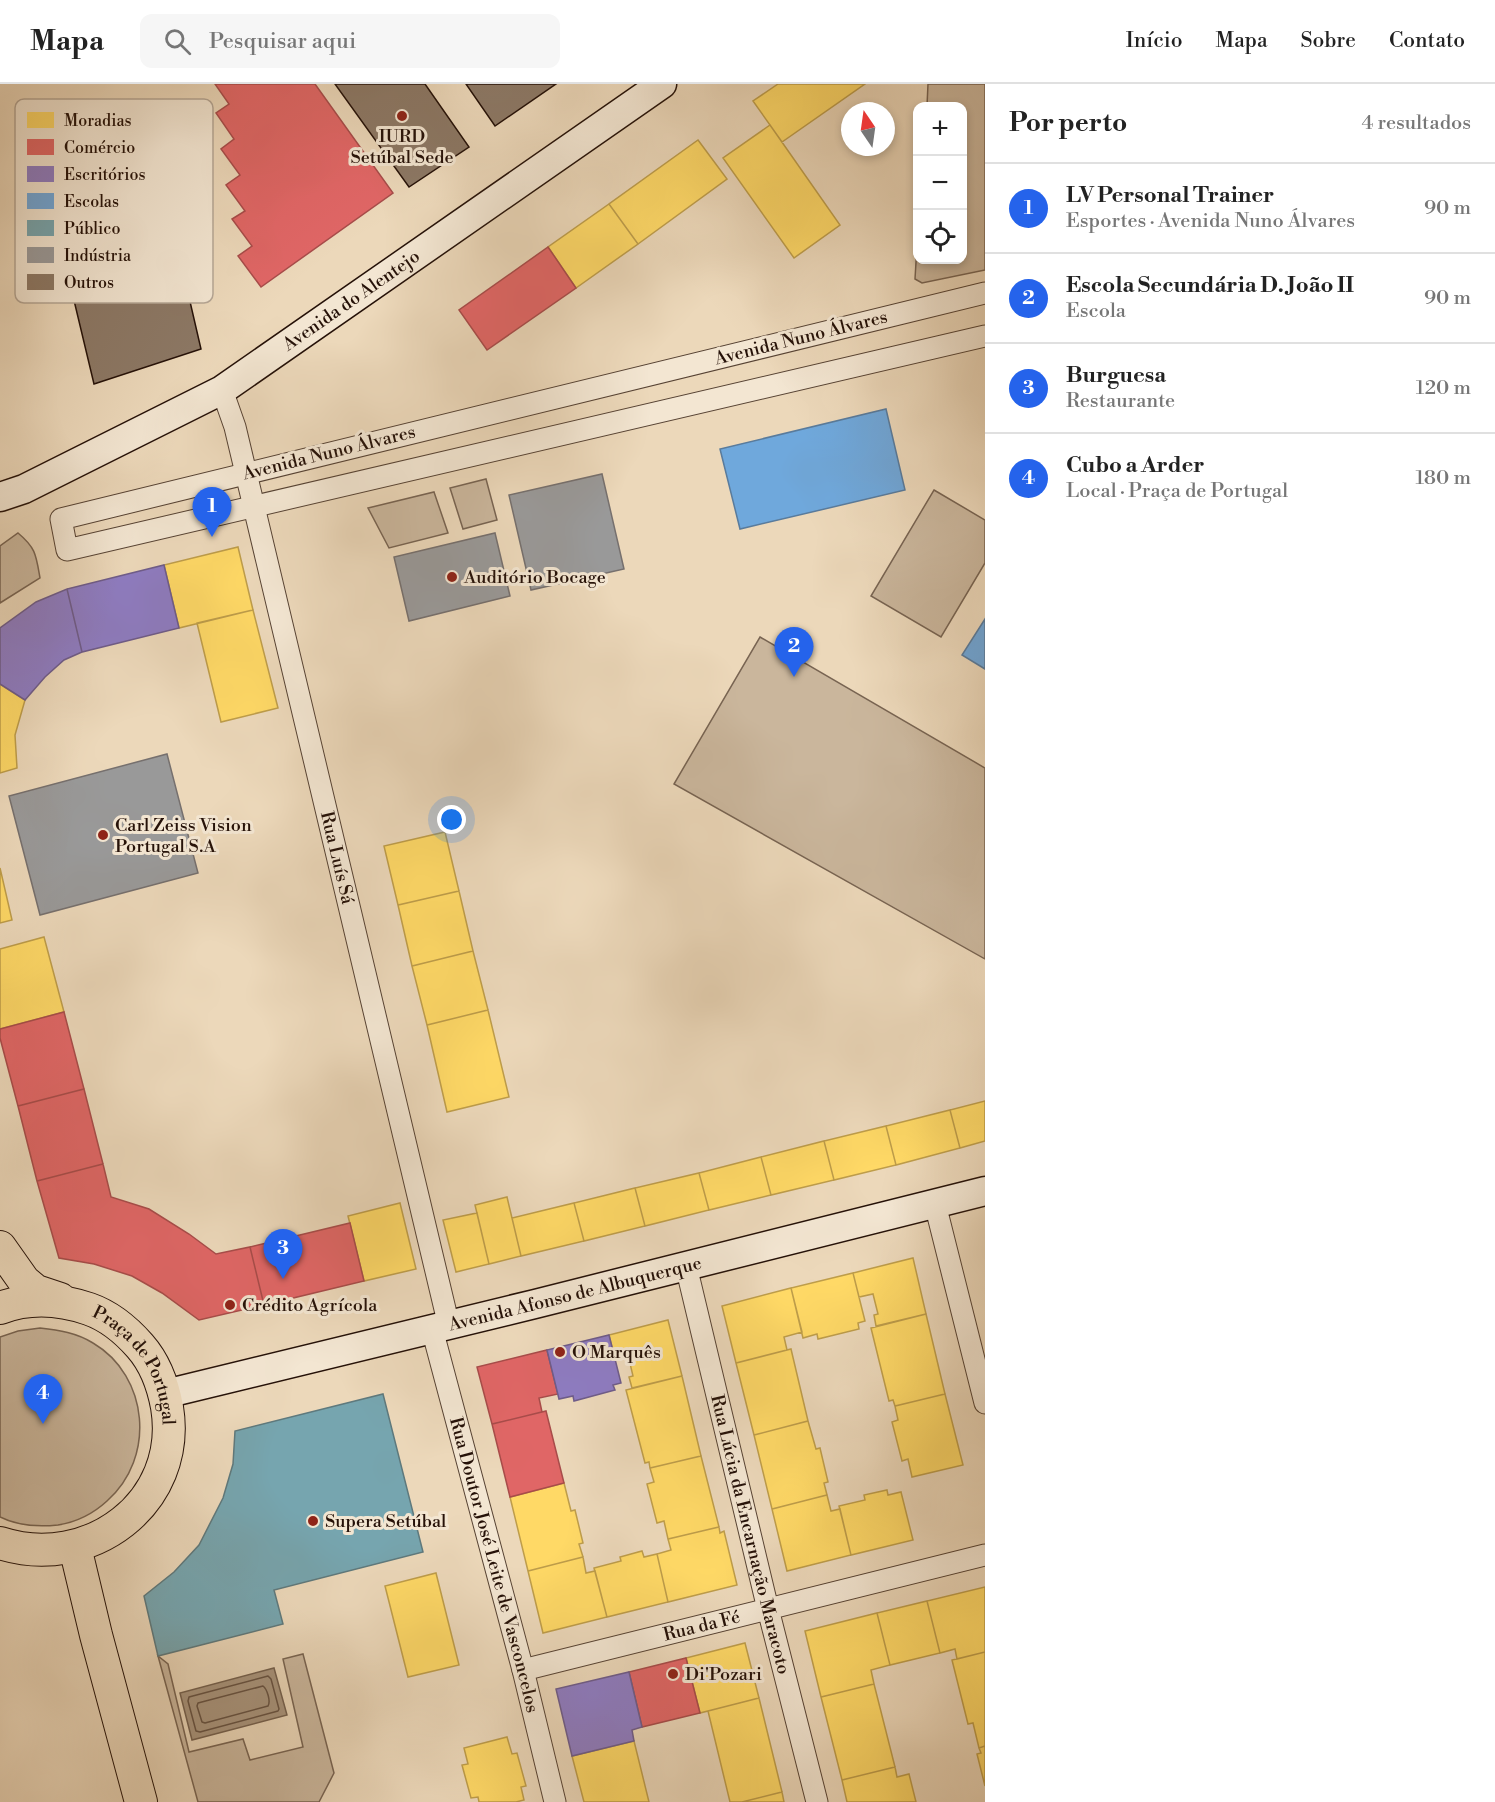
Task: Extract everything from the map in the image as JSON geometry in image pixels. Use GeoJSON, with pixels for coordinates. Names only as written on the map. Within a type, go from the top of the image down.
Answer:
{"type":"FeatureCollection","features":[{"type":"Feature","properties":{"kind":"main road"},"geometry":{"type":"LineString","coordinates":[[0,1247],[24,1281],[36,1291],[75,1304]]}},
{"type":"Feature","properties":{"kind":"main road","name":"Praça de Portugal"},"geometry":{"type":"LineString","coordinates":[[0,1308],[31,1301],[53,1300],[75,1304],[105,1317],[132,1337],[146,1354],[165,1394],[168,1415],[168,1437],[157,1479],[146,1498],[115,1528],[75,1547],[55,1550],[34,1551],[0,1543]]}},
{"type":"Feature","properties":{"kind":"main road"},"geometry":{"type":"LineString","coordinates":[[75,1547],[141,1802]]}},
{"type":"Feature","properties":{"kind":"street","name":"Avenida do Alentejo"},"geometry":{"type":"LineString","coordinates":[[0,512],[12,493],[222,390],[662,84]]}},
{"type":"Feature","properties":{"kind":"street","name":"Avenida Nuno Álvares"},"geometry":{"type":"LineString","coordinates":[[985,293],[61,519],[67,550],[985,336]]}},
{"type":"Feature","properties":{"kind":"street","name":"Rua Luís Sá"},"geometry":{"type":"LineString","coordinates":[[222,390],[235,427],[254,507],[441,1327]]}},
{"type":"Feature","properties":{"kind":"street","name":"Avenida Afonso de Albuquerque"},"geometry":{"type":"LineString","coordinates":[[165,1394],[985,1191]]}},
{"type":"Feature","properties":{"kind":"street"},"geometry":{"type":"LineString","coordinates":[[935,1204],[985,1403]]}},
{"type":"Feature","properties":{"kind":"street","name":"Rua Lúcia da Encarnação Maracoto"},"geometry":{"type":"LineString","coordinates":[[686,1266],[817,1802]]}},
{"type":"Feature","properties":{"kind":"street","name":"Rua Doutor José Leite de Vasconcelos"},"geometry":{"type":"LineString","coordinates":[[441,1327],[555,1802]]}},
{"type":"Feature","properties":{"kind":"street","name":"Rua da Fé"},"geometry":{"type":"LineString","coordinates":[[523,1670],[985,1555]]}},
{"type":"Feature","properties":{"kind":"shaded area"},"geometry":{"type":"Polygon","coordinates":[[[928,84],[985,84],[985,270],[922,283],[915,279],[916,264],[967,264],[967,102],[927,102],[928,84]]]}},
{"type":"Feature","properties":{"kind":"shaded area"},"geometry":{"type":"Polygon","coordinates":[[[486,479],[497,520],[463,529],[450,488],[486,479]]]}},
{"type":"Feature","properties":{"kind":"shaded area"},"geometry":{"type":"Polygon","coordinates":[[[934,490],[985,520],[985,563],[941,637],[871,596],[934,490]]]}},
{"type":"Feature","properties":{"kind":"shaded area"},"geometry":{"type":"Polygon","coordinates":[[[434,492],[448,533],[389,548],[368,508],[434,492]]]}},
{"type":"Feature","properties":{"kind":"shaded area"},"geometry":{"type":"Polygon","coordinates":[[[18,533],[34,552],[40,578],[0,603],[0,546],[18,533]]]}},
{"type":"Feature","properties":{"kind":"shaded area"},"geometry":{"type":"Polygon","coordinates":[[[760,637],[985,768],[985,959],[674,784],[760,637]]]}},
{"type":"Feature","properties":{"kind":"shaded area"},"geometry":{"type":"Polygon","coordinates":[[[40,1328],[81,1337],[112,1358],[126,1376],[135,1396],[139,1418],[139,1441],[133,1463],[123,1483],[107,1501],[91,1513],[72,1522],[51,1526],[21,1524],[0,1517],[0,1337],[18,1331],[40,1328]]]}},
{"type":"Feature","properties":{"kind":"shaded area"},"geometry":{"type":"Polygon","coordinates":[[[303,1654],[334,1773],[319,1802],[198,1802],[158,1656],[168,1664],[189,1752],[243,1739],[250,1760],[303,1747],[283,1659],[303,1654]]]}},
{"type":"Feature","properties":{"kind":"water"},"geometry":{"type":"Polygon","coordinates":[[[274,1668],[287,1715],[192,1740],[180,1693],[274,1668]]]}},
{"type":"Feature","properties":{"kind":"building: Moradias"},"geometry":{"type":"Polygon","coordinates":[[[778,84],[865,84],[782,142],[753,101],[778,84]]]}},
{"type":"Feature","properties":{"kind":"building: Moradias"},"geometry":{"type":"Polygon","coordinates":[[[770,125],[840,225],[794,258],[723,158],[770,125]]]}},
{"type":"Feature","properties":{"kind":"building: Moradias"},"geometry":{"type":"Polygon","coordinates":[[[698,140],[727,179],[638,244],[609,204],[698,140]]]}},
{"type":"Feature","properties":{"kind":"building: Moradias"},"geometry":{"type":"Polygon","coordinates":[[[609,204],[638,244],[576,288],[548,247],[609,204]]]}},
{"type":"Feature","properties":{"kind":"building: Moradias"},"geometry":{"type":"Polygon","coordinates":[[[238,547],[253,610],[179,628],[164,565],[238,547]]]}},
{"type":"Feature","properties":{"kind":"building: Moradias"},"geometry":{"type":"Polygon","coordinates":[[[253,610],[278,708],[221,722],[197,623],[253,610]]]}},
{"type":"Feature","properties":{"kind":"building: Moradias"},"geometry":{"type":"Polygon","coordinates":[[[0,684],[25,700],[15,735],[17,768],[0,773],[0,684]]]}},
{"type":"Feature","properties":{"kind":"building: Moradias"},"geometry":{"type":"Polygon","coordinates":[[[445,832],[459,891],[398,905],[384,846],[445,832]]]}},
{"type":"Feature","properties":{"kind":"building: Moradias"},"geometry":{"type":"Polygon","coordinates":[[[0,868],[12,920],[0,923],[0,868]]]}},
{"type":"Feature","properties":{"kind":"building: Moradias"},"geometry":{"type":"Polygon","coordinates":[[[459,891],[473,951],[412,966],[398,905],[459,891]]]}},
{"type":"Feature","properties":{"kind":"building: Moradias"},"geometry":{"type":"Polygon","coordinates":[[[44,937],[64,1012],[0,1029],[0,949],[44,937]]]}},
{"type":"Feature","properties":{"kind":"building: Moradias"},"geometry":{"type":"Polygon","coordinates":[[[473,951],[488,1010],[427,1025],[412,966],[473,951]]]}},
{"type":"Feature","properties":{"kind":"building: Moradias"},"geometry":{"type":"Polygon","coordinates":[[[488,1010],[509,1097],[447,1112],[427,1025],[488,1010]]]}},
{"type":"Feature","properties":{"kind":"building: Moradias"},"geometry":{"type":"Polygon","coordinates":[[[985,1101],[985,1141],[960,1148],[950,1110],[985,1101]]]}},
{"type":"Feature","properties":{"kind":"building: Moradias"},"geometry":{"type":"Polygon","coordinates":[[[950,1110],[960,1148],[896,1165],[886,1126],[950,1110]]]}},
{"type":"Feature","properties":{"kind":"building: Moradias"},"geometry":{"type":"Polygon","coordinates":[[[886,1126],[896,1165],[834,1180],[824,1141],[886,1126]]]}},
{"type":"Feature","properties":{"kind":"building: Moradias"},"geometry":{"type":"Polygon","coordinates":[[[824,1141],[834,1180],[771,1195],[761,1157],[824,1141]]]}},
{"type":"Feature","properties":{"kind":"building: Moradias"},"geometry":{"type":"Polygon","coordinates":[[[761,1157],[771,1195],[709,1210],[699,1173],[761,1157]]]}},
{"type":"Feature","properties":{"kind":"building: Moradias"},"geometry":{"type":"Polygon","coordinates":[[[699,1173],[709,1210],[645,1226],[635,1188],[699,1173]]]}},
{"type":"Feature","properties":{"kind":"building: Moradias"},"geometry":{"type":"Polygon","coordinates":[[[635,1188],[645,1226],[584,1241],[574,1203],[635,1188]]]}},
{"type":"Feature","properties":{"kind":"building: Moradias"},"geometry":{"type":"Polygon","coordinates":[[[507,1197],[521,1256],[489,1264],[475,1205],[507,1197]]]}},
{"type":"Feature","properties":{"kind":"building: Moradias"},"geometry":{"type":"Polygon","coordinates":[[[400,1203],[416,1269],[364,1281],[348,1216],[400,1203]]]}},
{"type":"Feature","properties":{"kind":"building: Moradias"},"geometry":{"type":"Polygon","coordinates":[[[574,1203],[584,1241],[521,1256],[512,1218],[574,1203]]]}},
{"type":"Feature","properties":{"kind":"building: Moradias"},"geometry":{"type":"Polygon","coordinates":[[[477,1213],[489,1264],[456,1272],[443,1220],[477,1213]]]}},
{"type":"Feature","properties":{"kind":"building: Moradias"},"geometry":{"type":"Polygon","coordinates":[[[913,1258],[926,1314],[876,1326],[874,1315],[878,1314],[873,1294],[859,1297],[853,1273],[913,1258]]]}},
{"type":"Feature","properties":{"kind":"building: Moradias"},"geometry":{"type":"Polygon","coordinates":[[[853,1273],[865,1321],[858,1323],[859,1329],[818,1339],[817,1334],[803,1338],[791,1288],[853,1273]]]}},
{"type":"Feature","properties":{"kind":"building: Moradias"},"geometry":{"type":"Polygon","coordinates":[[[791,1288],[802,1332],[784,1337],[787,1350],[736,1363],[722,1306],[791,1288]]]}},
{"type":"Feature","properties":{"kind":"building: Moradias"},"geometry":{"type":"Polygon","coordinates":[[[926,1314],[945,1394],[895,1406],[893,1400],[889,1401],[871,1328],[926,1314]]]}},
{"type":"Feature","properties":{"kind":"building: Moradias"},"geometry":{"type":"Polygon","coordinates":[[[668,1320],[682,1376],[632,1388],[629,1377],[633,1376],[628,1355],[615,1359],[609,1335],[668,1320]]]}},
{"type":"Feature","properties":{"kind":"building: Moradias"},"geometry":{"type":"Polygon","coordinates":[[[791,1349],[808,1421],[754,1435],[736,1363],[791,1349]]]}},
{"type":"Feature","properties":{"kind":"building: Moradias"},"geometry":{"type":"Polygon","coordinates":[[[682,1376],[701,1456],[650,1468],[649,1462],[645,1463],[626,1390],[682,1376]]]}},
{"type":"Feature","properties":{"kind":"building: Moradias"},"geometry":{"type":"Polygon","coordinates":[[[945,1394],[963,1465],[912,1477],[908,1459],[902,1461],[892,1422],[898,1420],[895,1406],[945,1394]]]}},
{"type":"Feature","properties":{"kind":"building: Moradias"},"geometry":{"type":"Polygon","coordinates":[[[808,1421],[816,1449],[820,1448],[828,1482],[824,1483],[827,1495],[772,1509],[754,1435],[808,1421]]]}},
{"type":"Feature","properties":{"kind":"building: Moradias"},"geometry":{"type":"Polygon","coordinates":[[[701,1456],[719,1527],[668,1539],[664,1521],[657,1523],[647,1484],[654,1482],[650,1468],[701,1456]]]}},
{"type":"Feature","properties":{"kind":"building: Moradias"},"geometry":{"type":"Polygon","coordinates":[[[564,1483],[571,1511],[575,1510],[583,1543],[579,1544],[583,1557],[528,1571],[510,1497],[564,1483]]]}},
{"type":"Feature","properties":{"kind":"building: Moradias"},"geometry":{"type":"Polygon","coordinates":[[[887,1490],[888,1495],[901,1492],[913,1540],[851,1555],[839,1506],[865,1500],[864,1495],[887,1490]]]}},
{"type":"Feature","properties":{"kind":"building: Moradias"},"geometry":{"type":"Polygon","coordinates":[[[827,1495],[831,1511],[840,1509],[851,1555],[787,1571],[772,1509],[827,1495]]]}},
{"type":"Feature","properties":{"kind":"building: Moradias"},"geometry":{"type":"Polygon","coordinates":[[[719,1527],[720,1533],[724,1531],[737,1585],[668,1602],[657,1554],[671,1550],[668,1539],[719,1527]]]}},
{"type":"Feature","properties":{"kind":"building: Moradias"},"geometry":{"type":"Polygon","coordinates":[[[642,1551],[644,1557],[657,1554],[668,1602],[607,1617],[594,1568],[621,1561],[620,1557],[642,1551]]]}},
{"type":"Feature","properties":{"kind":"building: Moradias"},"geometry":{"type":"Polygon","coordinates":[[[583,1557],[586,1573],[595,1571],[607,1617],[543,1633],[528,1571],[583,1557]]]}},
{"type":"Feature","properties":{"kind":"building: Moradias"},"geometry":{"type":"Polygon","coordinates":[[[436,1573],[459,1665],[408,1677],[385,1586],[436,1573]]]}},
{"type":"Feature","properties":{"kind":"building: Moradias"},"geometry":{"type":"Polygon","coordinates":[[[985,1587],[985,1652],[957,1659],[955,1649],[940,1653],[927,1601],[985,1587]]]}},
{"type":"Feature","properties":{"kind":"building: Moradias"},"geometry":{"type":"Polygon","coordinates":[[[927,1601],[940,1653],[890,1665],[877,1613],[927,1601]]]}},
{"type":"Feature","properties":{"kind":"building: Moradias"},"geometry":{"type":"Polygon","coordinates":[[[877,1613],[890,1665],[871,1670],[874,1684],[821,1697],[805,1631],[877,1613]]]}},
{"type":"Feature","properties":{"kind":"building: Moradias"},"geometry":{"type":"Polygon","coordinates":[[[745,1643],[759,1698],[700,1713],[686,1658],[745,1643]]]}},
{"type":"Feature","properties":{"kind":"building: Moradias"},"geometry":{"type":"Polygon","coordinates":[[[985,1652],[985,1746],[979,1748],[973,1723],[968,1724],[952,1660],[985,1652]]]}},
{"type":"Feature","properties":{"kind":"building: Moradias"},"geometry":{"type":"Polygon","coordinates":[[[874,1684],[895,1767],[842,1780],[821,1697],[874,1684]]]}},
{"type":"Feature","properties":{"kind":"building: Moradias"},"geometry":{"type":"Polygon","coordinates":[[[759,1698],[782,1792],[742,1802],[730,1802],[708,1711],[759,1698]]]}},
{"type":"Feature","properties":{"kind":"building: Moradias"},"geometry":{"type":"Polygon","coordinates":[[[507,1737],[512,1754],[517,1753],[526,1786],[521,1787],[524,1800],[479,1802],[478,1797],[471,1798],[462,1765],[468,1764],[464,1748],[507,1737]]]}},
{"type":"Feature","properties":{"kind":"building: Moradias"},"geometry":{"type":"Polygon","coordinates":[[[634,1741],[649,1802],[584,1802],[572,1756],[634,1741]]]}},
{"type":"Feature","properties":{"kind":"building: Moradias"},"geometry":{"type":"Polygon","coordinates":[[[985,1746],[985,1786],[977,1754],[981,1753],[979,1748],[985,1746]]]}},
{"type":"Feature","properties":{"kind":"building: Moradias"},"geometry":{"type":"Polygon","coordinates":[[[895,1767],[897,1777],[909,1774],[916,1802],[847,1802],[842,1780],[895,1767]]]}},
{"type":"Feature","properties":{"kind":"building: Moradias"},"geometry":{"type":"Polygon","coordinates":[[[782,1792],[784,1802],[742,1802],[782,1792]]]}},
{"type":"Feature","properties":{"kind":"building: Comércio"},"geometry":{"type":"Polygon","coordinates":[[[215,84],[315,84],[393,193],[261,287],[238,256],[252,246],[232,219],[245,211],[226,185],[240,175],[221,149],[234,139],[216,113],[229,104],[215,84]]]}},
{"type":"Feature","properties":{"kind":"building: Comércio"},"geometry":{"type":"Polygon","coordinates":[[[548,247],[576,288],[487,350],[459,310],[548,247]]]}},
{"type":"Feature","properties":{"kind":"building: Comércio"},"geometry":{"type":"Polygon","coordinates":[[[64,1012],[84,1089],[18,1106],[0,1038],[0,1029],[64,1012]]]}},
{"type":"Feature","properties":{"kind":"building: Comércio"},"geometry":{"type":"Polygon","coordinates":[[[84,1089],[103,1164],[37,1181],[18,1106],[84,1089]]]}},
{"type":"Feature","properties":{"kind":"building: Comércio"},"geometry":{"type":"Polygon","coordinates":[[[103,1164],[111,1197],[149,1209],[216,1254],[250,1247],[264,1305],[199,1320],[162,1293],[132,1276],[94,1264],[59,1258],[37,1181],[103,1164]]]}},
{"type":"Feature","properties":{"kind":"building: Comércio"},"geometry":{"type":"Polygon","coordinates":[[[350,1223],[364,1281],[264,1305],[250,1247],[350,1223]]]}},
{"type":"Feature","properties":{"kind":"building: Comércio"},"geometry":{"type":"Polygon","coordinates":[[[547,1350],[558,1394],[539,1398],[542,1412],[492,1424],[477,1367],[547,1350]]]}},
{"type":"Feature","properties":{"kind":"building: Comércio"},"geometry":{"type":"Polygon","coordinates":[[[546,1411],[564,1483],[510,1497],[492,1424],[546,1411]]]}},
{"type":"Feature","properties":{"kind":"building: Comércio"},"geometry":{"type":"Polygon","coordinates":[[[686,1658],[700,1713],[642,1727],[629,1672],[686,1658]]]}},
{"type":"Feature","properties":{"kind":"building: Escritórios"},"geometry":{"type":"Polygon","coordinates":[[[164,565],[179,628],[82,652],[67,589],[164,565]]]}},
{"type":"Feature","properties":{"kind":"building: Escritórios"},"geometry":{"type":"Polygon","coordinates":[[[67,589],[82,652],[64,660],[25,700],[0,684],[0,628],[36,602],[67,589]]]}},
{"type":"Feature","properties":{"kind":"building: Escritórios"},"geometry":{"type":"Polygon","coordinates":[[[609,1335],[621,1383],[613,1385],[615,1390],[574,1401],[573,1396],[559,1399],[547,1350],[609,1335]]]}},
{"type":"Feature","properties":{"kind":"building: Escritórios"},"geometry":{"type":"Polygon","coordinates":[[[629,1672],[642,1727],[632,1730],[634,1741],[572,1756],[556,1689],[629,1672]]]}},
{"type":"Feature","properties":{"kind":"building: Escolas"},"geometry":{"type":"Polygon","coordinates":[[[886,409],[905,490],[740,529],[720,449],[886,409]]]}},
{"type":"Feature","properties":{"kind":"building: Escolas"},"geometry":{"type":"Polygon","coordinates":[[[985,619],[985,669],[962,655],[985,619]]]}},
{"type":"Feature","properties":{"kind":"building: Público","name":"Supera Setúbal"},"geometry":{"type":"Polygon","coordinates":[[[383,1394],[423,1552],[274,1590],[283,1624],[158,1656],[144,1596],[174,1572],[199,1545],[223,1498],[233,1464],[235,1431],[383,1394]]]}},
{"type":"Feature","properties":{"kind":"building: Indústria"},"geometry":{"type":"Polygon","coordinates":[[[602,474],[624,569],[531,590],[509,495],[602,474]]]}},
{"type":"Feature","properties":{"kind":"building: Indústria","name":"Auditório Bocage"},"geometry":{"type":"Polygon","coordinates":[[[495,533],[510,596],[409,621],[394,557],[495,533]]]}},
{"type":"Feature","properties":{"kind":"building: Indústria","name":"Carl Zeiss Vision Portugal S.A"},"geometry":{"type":"Polygon","coordinates":[[[167,754],[198,873],[40,915],[9,796],[167,754]]]}},
{"type":"Feature","properties":{"kind":"building: Outros","name":"IURD Setúbal Sede"},"geometry":{"type":"Polygon","coordinates":[[[335,84],[425,84],[469,147],[409,187],[335,84]]]}},
{"type":"Feature","properties":{"kind":"building: Outros"},"geometry":{"type":"Polygon","coordinates":[[[466,84],[556,84],[495,126],[466,84]]]}},
{"type":"Feature","properties":{"kind":"building: Outros"},"geometry":{"type":"Polygon","coordinates":[[[75,303],[190,303],[201,349],[94,384],[75,303]]]}},
{"type":"Feature","properties":{"kind":"place","name":"IURD Setúbal Sede"},"geometry":{"type":"Point","coordinates":[402,116]}},
{"type":"Feature","properties":{"kind":"place","name":"LV Personal Trainer"},"geometry":{"type":"Point","coordinates":[212,537]}},
{"type":"Feature","properties":{"kind":"place","name":"Auditório Bocage"},"geometry":{"type":"Point","coordinates":[452,577]}},
{"type":"Feature","properties":{"kind":"place","name":"Escola Secundária D. João II"},"geometry":{"type":"Point","coordinates":[794,677]}},
{"type":"Feature","properties":{"kind":"place","name":"Carl Zeiss Vision Portugal S.A"},"geometry":{"type":"Point","coordinates":[103,835]}},
{"type":"Feature","properties":{"kind":"place","name":"Burguesa"},"geometry":{"type":"Point","coordinates":[283,1279]}},
{"type":"Feature","properties":{"kind":"place","name":"Crédito Agrícola"},"geometry":{"type":"Point","coordinates":[230,1305]}},
{"type":"Feature","properties":{"kind":"place","name":"O Marquês"},"geometry":{"type":"Point","coordinates":[560,1352]}},
{"type":"Feature","properties":{"kind":"place","name":"Cubo a Arder"},"geometry":{"type":"Point","coordinates":[43,1424]}},
{"type":"Feature","properties":{"kind":"place","name":"Supera Setúbal"},"geometry":{"type":"Point","coordinates":[313,1521]}},
{"type":"Feature","properties":{"kind":"place","name":"Di'Pozari"},"geometry":{"type":"Point","coordinates":[673,1674]}}]}
